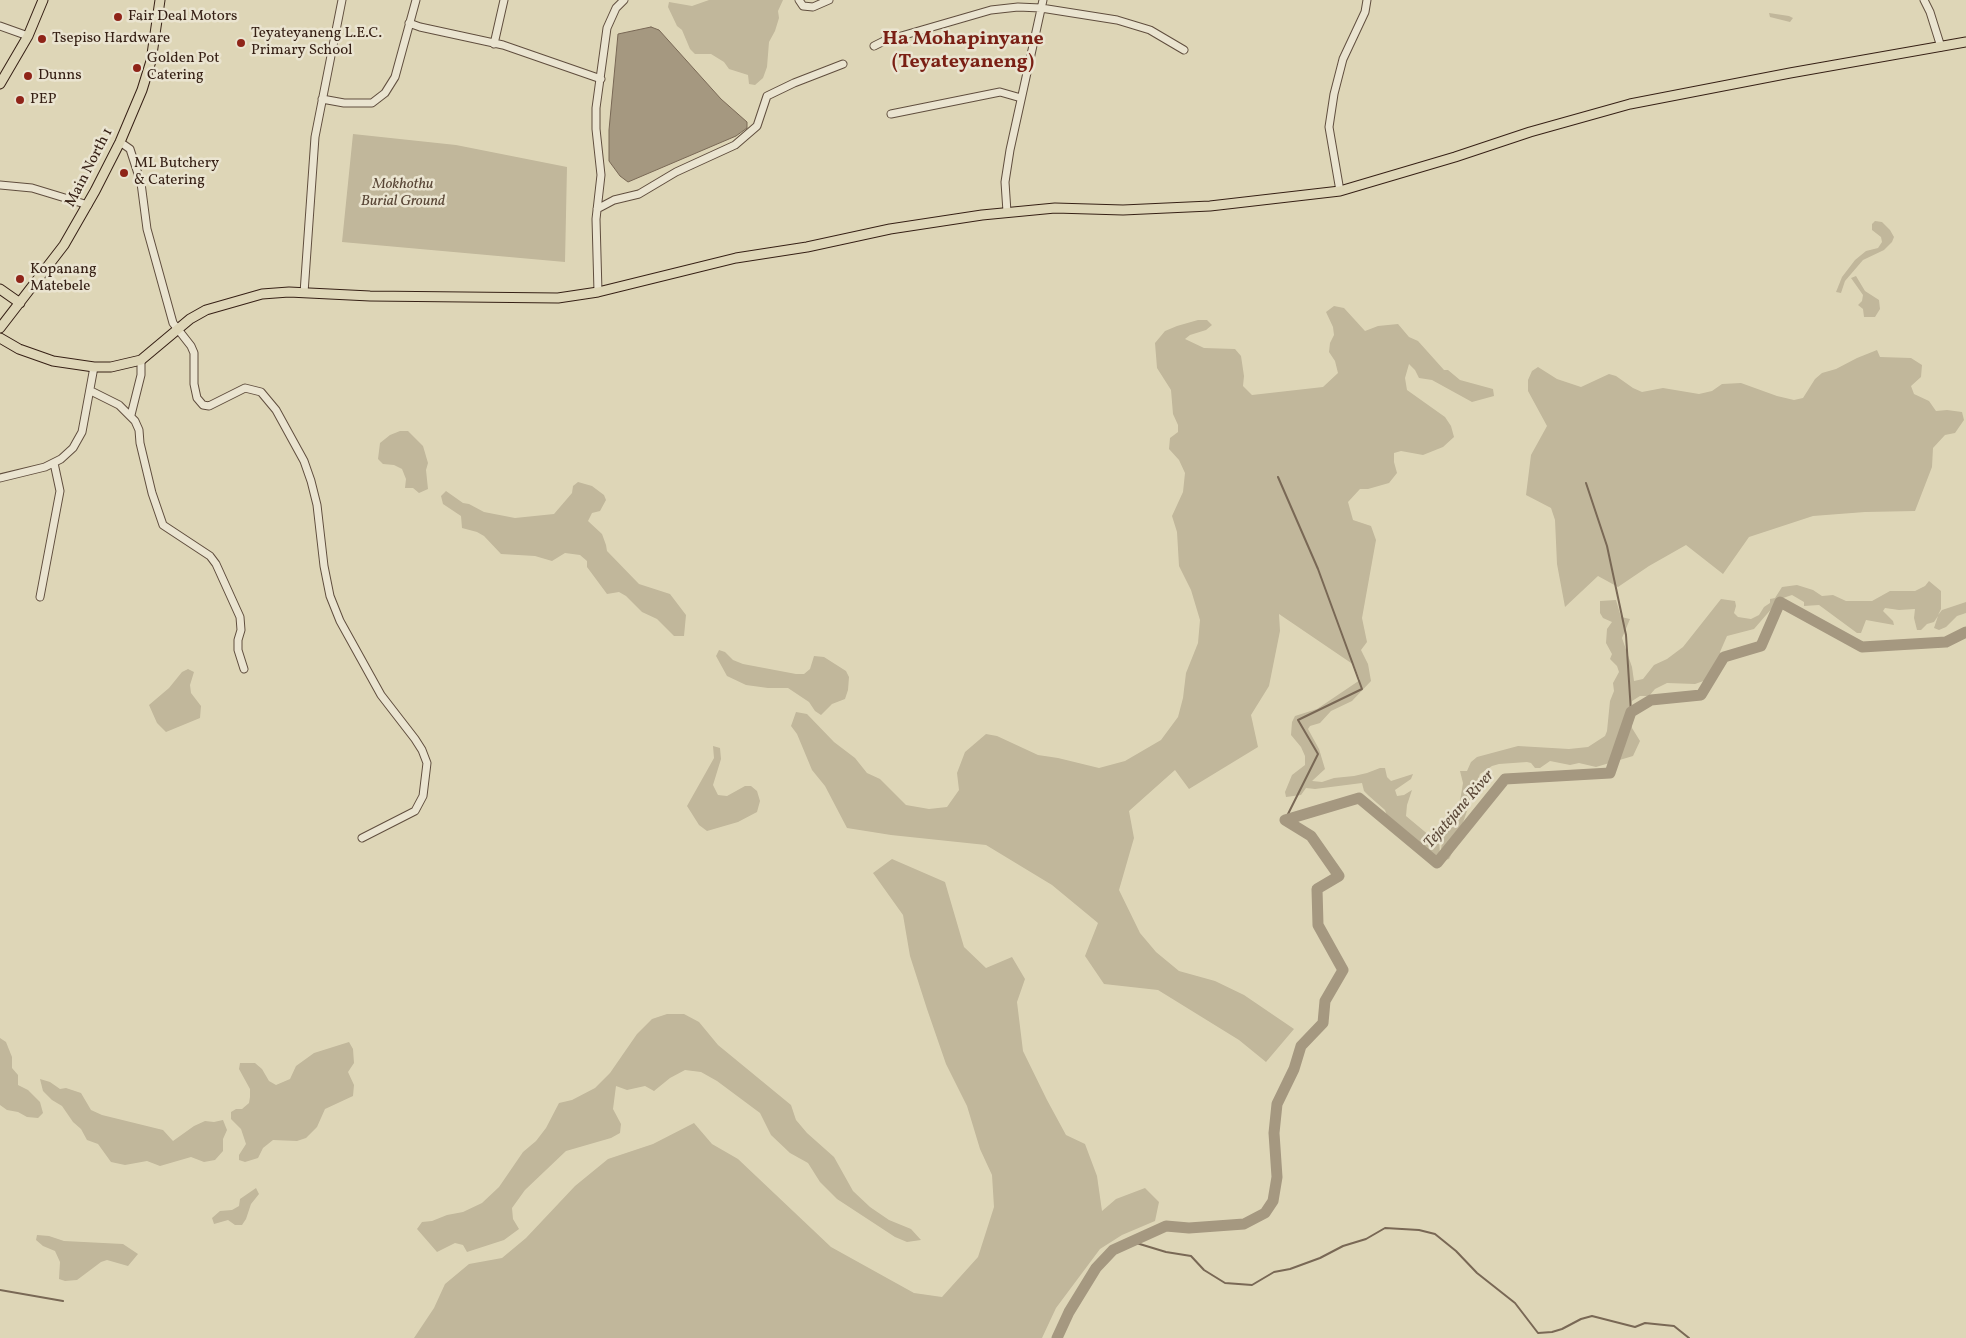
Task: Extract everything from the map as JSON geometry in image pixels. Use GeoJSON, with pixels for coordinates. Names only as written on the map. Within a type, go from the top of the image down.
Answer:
{"type":"FeatureCollection","features":[{"type":"Feature","properties":{"kind":"main road"},"geometry":{"type":"LineString","coordinates":[[0,84],[28,36],[43,0]]}},
{"type":"Feature","properties":{"kind":"main road","name":"Main North 1"},"geometry":{"type":"LineString","coordinates":[[0,328],[64,245],[88,205],[120,142],[142,90],[151,61],[160,0]]}},
{"type":"Feature","properties":{"kind":"main road"},"geometry":{"type":"LineString","coordinates":[[0,338],[18,348],[53,360],[94,367],[111,367],[140,360],[178,328],[206,310],[262,294],[304,293],[558,298],[598,292],[736,258],[807,247],[890,229],[1007,212],[1055,208],[1140,210],[1210,206],[1340,191],[1455,157],[1530,132],[1630,104],[1966,42]]}},
{"type":"Feature","properties":{"kind":"main road"},"geometry":{"type":"LineString","coordinates":[[0,289],[20,303]]}},
{"type":"Feature","properties":{"kind":"street"},"geometry":{"type":"LineString","coordinates":[[304,293],[315,137],[342,0]]}},
{"type":"Feature","properties":{"kind":"street"},"geometry":{"type":"LineString","coordinates":[[322,99],[372,103],[385,93],[395,77],[416,0]]}},
{"type":"Feature","properties":{"kind":"street"},"geometry":{"type":"LineString","coordinates":[[494,44],[504,0]]}},
{"type":"Feature","properties":{"kind":"street"},"geometry":{"type":"LineString","coordinates":[[598,292],[596,233],[600,175],[596,108],[607,28],[616,8],[624,0]]}},
{"type":"Feature","properties":{"kind":"street"},"geometry":{"type":"LineString","coordinates":[[799,0],[803,6],[813,8],[829,0]]}},
{"type":"Feature","properties":{"kind":"street"},"geometry":{"type":"LineString","coordinates":[[1007,212],[1005,182],[1010,150],[1043,0]]}},
{"type":"Feature","properties":{"kind":"street"},"geometry":{"type":"LineString","coordinates":[[1340,191],[1329,127],[1334,94],[1343,59],[1365,12],[1367,0]]}},
{"type":"Feature","properties":{"kind":"street"},"geometry":{"type":"LineString","coordinates":[[1924,0],[1930,12],[1941,47]]}},
{"type":"Feature","properties":{"kind":"street"},"geometry":{"type":"LineString","coordinates":[[874,46],[884,41],[991,10],[1018,7],[1041,8],[1116,20],[1150,30],[1184,50]]}},
{"type":"Feature","properties":{"kind":"street"},"geometry":{"type":"LineString","coordinates":[[409,23],[503,45],[601,79]]}},
{"type":"Feature","properties":{"kind":"street"},"geometry":{"type":"LineString","coordinates":[[0,26],[28,36]]}},
{"type":"Feature","properties":{"kind":"street"},"geometry":{"type":"LineString","coordinates":[[597,209],[614,200],[638,194],[676,172],[735,145],[757,126],[767,96],[794,83],[843,64]]}},
{"type":"Feature","properties":{"kind":"street"},"geometry":{"type":"LineString","coordinates":[[891,114],[1000,92],[1021,98]]}},
{"type":"Feature","properties":{"kind":"street"},"geometry":{"type":"LineString","coordinates":[[120,142],[130,149],[139,175],[147,229],[173,323],[191,346],[194,353],[194,384],[197,398],[203,405],[209,406],[245,388],[253,389],[267,398],[286,427],[304,461],[311,481],[317,505],[324,566],[330,596],[340,621],[381,695],[415,739],[427,763],[427,777],[422,796],[415,811],[362,838]]}},
{"type":"Feature","properties":{"kind":"street"},"geometry":{"type":"LineString","coordinates":[[0,185],[32,188],[88,205]]}},
{"type":"Feature","properties":{"kind":"street"},"geometry":{"type":"LineString","coordinates":[[131,415],[141,375],[140,360]]}},
{"type":"Feature","properties":{"kind":"street"},"geometry":{"type":"LineString","coordinates":[[0,478],[54,463],[73,448],[82,432],[94,367]]}},
{"type":"Feature","properties":{"kind":"street"},"geometry":{"type":"LineString","coordinates":[[90,391],[120,405],[131,415],[139,430],[140,443],[152,493],[163,525],[210,556],[216,564],[240,617],[241,630],[238,650],[244,669]]}},
{"type":"Feature","properties":{"kind":"street"},"geometry":{"type":"LineString","coordinates":[[40,597],[60,490],[54,463]]}},
{"type":"Feature","properties":{"kind":"green space"},"geometry":{"type":"Polygon","coordinates":[[[709,0],[783,0],[778,11],[779,18],[775,31],[769,42],[767,67],[763,78],[755,85],[749,84],[748,75],[729,69],[724,62],[711,54],[695,54],[690,49],[682,30],[677,26],[668,7],[669,2],[692,6],[709,0]]]}},
{"type":"Feature","properties":{"kind":"green space"},"geometry":{"type":"Polygon","coordinates":[[[1769,13],[1793,18],[1790,22],[1770,17],[1769,13]]]}},
{"type":"Feature","properties":{"kind":"green space","name":"Mokhothu Burial Ground"},"geometry":{"type":"Polygon","coordinates":[[[353,134],[456,145],[567,167],[565,262],[342,242],[353,134]]]}},
{"type":"Feature","properties":{"kind":"green space"},"geometry":{"type":"Polygon","coordinates":[[[1875,221],[1882,222],[1890,230],[1894,237],[1892,242],[1884,250],[1863,260],[1845,281],[1841,293],[1836,292],[1842,277],[1855,260],[1866,251],[1878,248],[1882,242],[1881,237],[1872,230],[1872,224],[1875,221]]]}},
{"type":"Feature","properties":{"kind":"green space"},"geometry":{"type":"Polygon","coordinates":[[[1856,276],[1865,291],[1879,300],[1880,309],[1875,317],[1864,317],[1863,309],[1858,305],[1862,301],[1863,295],[1851,278],[1856,276]]]}},
{"type":"Feature","properties":{"kind":"green space"},"geometry":{"type":"Polygon","coordinates":[[[1334,306],[1344,308],[1365,331],[1378,326],[1398,324],[1409,337],[1418,341],[1444,370],[1448,370],[1460,380],[1493,389],[1494,396],[1472,402],[1432,380],[1419,378],[1409,364],[1405,378],[1407,390],[1445,417],[1451,426],[1454,437],[1443,447],[1423,455],[1401,451],[1394,453],[1397,473],[1389,483],[1368,489],[1360,489],[1348,502],[1353,520],[1371,526],[1376,540],[1362,618],[1367,642],[1361,650],[1368,664],[1371,681],[1352,701],[1331,711],[1320,723],[1310,726],[1308,729],[1319,749],[1325,769],[1312,781],[1322,782],[1334,778],[1354,776],[1380,768],[1385,768],[1387,777],[1391,781],[1413,774],[1411,779],[1395,790],[1397,796],[1404,795],[1412,790],[1406,816],[1430,836],[1439,837],[1440,856],[1443,836],[1459,807],[1463,783],[1460,771],[1467,771],[1471,762],[1477,757],[1518,746],[1569,749],[1588,747],[1605,736],[1610,701],[1614,691],[1613,683],[1619,672],[1617,666],[1610,659],[1612,654],[1606,643],[1607,629],[1612,622],[1603,618],[1600,613],[1600,601],[1616,600],[1621,617],[1630,619],[1622,638],[1632,667],[1634,681],[1643,679],[1654,665],[1667,659],[1683,647],[1721,599],[1735,601],[1734,613],[1738,617],[1751,619],[1759,615],[1764,607],[1770,603],[1770,599],[1775,598],[1782,587],[1797,585],[1813,590],[1822,596],[1833,595],[1846,601],[1872,601],[1890,591],[1915,591],[1925,586],[1929,581],[1941,591],[1941,609],[1938,615],[1942,610],[1966,602],[1966,613],[1957,616],[1946,627],[1939,630],[1934,628],[1938,616],[1934,622],[1927,624],[1921,630],[1917,630],[1914,618],[1915,609],[1899,610],[1885,608],[1883,611],[1893,621],[1894,625],[1866,620],[1861,633],[1857,633],[1819,605],[1804,606],[1804,602],[1792,595],[1780,599],[1754,629],[1727,636],[1720,652],[1722,656],[1721,663],[1715,677],[1695,684],[1667,683],[1655,689],[1649,696],[1640,696],[1632,701],[1629,713],[1632,728],[1640,741],[1633,756],[1596,767],[1579,763],[1570,765],[1550,761],[1540,768],[1535,768],[1531,763],[1527,762],[1499,764],[1480,774],[1453,851],[1449,859],[1441,861],[1443,864],[1436,867],[1401,837],[1395,824],[1389,822],[1385,810],[1364,791],[1362,783],[1315,789],[1306,788],[1301,795],[1286,797],[1285,792],[1292,775],[1305,765],[1305,756],[1301,747],[1291,735],[1292,722],[1295,716],[1317,709],[1360,680],[1354,665],[1279,614],[1280,631],[1269,686],[1251,715],[1258,747],[1189,789],[1175,770],[1129,811],[1134,838],[1119,890],[1140,933],[1156,952],[1179,971],[1215,981],[1244,995],[1294,1029],[1266,1062],[1239,1040],[1158,990],[1104,984],[1085,956],[1098,923],[1052,885],[986,845],[891,835],[847,828],[825,786],[812,770],[797,734],[791,726],[796,712],[807,714],[834,742],[855,758],[867,773],[880,779],[906,805],[929,809],[947,807],[959,790],[957,773],[965,752],[986,734],[997,736],[1038,755],[1099,768],[1125,761],[1161,740],[1178,717],[1183,698],[1186,673],[1198,643],[1200,620],[1191,590],[1179,566],[1177,532],[1172,516],[1183,492],[1185,473],[1179,460],[1169,449],[1170,438],[1178,432],[1178,425],[1173,414],[1171,390],[1157,368],[1155,343],[1165,331],[1198,320],[1207,320],[1212,325],[1206,330],[1190,335],[1185,339],[1204,348],[1235,349],[1241,356],[1244,376],[1243,386],[1252,395],[1323,387],[1338,373],[1335,361],[1329,352],[1330,343],[1334,335],[1333,327],[1326,312],[1334,306]]]}},
{"type":"Feature","properties":{"kind":"green space"},"geometry":{"type":"Polygon","coordinates":[[[1877,350],[1880,357],[1911,358],[1922,365],[1921,377],[1911,386],[1914,394],[1929,401],[1936,411],[1962,412],[1964,420],[1955,433],[1945,435],[1933,448],[1932,467],[1915,511],[1813,516],[1749,537],[1723,574],[1686,545],[1649,566],[1618,587],[1598,576],[1565,607],[1557,564],[1555,520],[1551,508],[1526,495],[1531,455],[1547,426],[1528,391],[1528,380],[1532,371],[1538,367],[1557,379],[1581,387],[1609,374],[1616,376],[1642,392],[1663,388],[1699,394],[1712,391],[1722,384],[1741,383],[1794,400],[1803,398],[1815,379],[1822,373],[1836,369],[1877,350]]]}},
{"type":"Feature","properties":{"kind":"green space"},"geometry":{"type":"Polygon","coordinates":[[[400,431],[408,431],[423,446],[428,463],[426,470],[428,489],[419,493],[413,488],[405,488],[406,479],[402,469],[394,465],[383,464],[378,459],[380,443],[390,435],[400,431]]]}},
{"type":"Feature","properties":{"kind":"green space"},"geometry":{"type":"Polygon","coordinates":[[[578,482],[592,486],[604,495],[606,500],[600,511],[592,513],[588,521],[602,534],[607,551],[639,584],[670,594],[686,615],[684,636],[674,636],[657,619],[642,612],[626,596],[619,592],[607,594],[587,567],[587,561],[580,555],[565,553],[552,561],[535,556],[501,554],[484,536],[462,528],[461,516],[443,504],[441,496],[446,491],[463,503],[484,512],[515,518],[554,514],[572,493],[573,486],[578,482]]]}},
{"type":"Feature","properties":{"kind":"green space"},"geometry":{"type":"Polygon","coordinates":[[[719,650],[725,652],[733,660],[743,664],[796,674],[804,674],[810,669],[814,656],[824,657],[846,671],[849,677],[845,699],[832,704],[821,715],[815,711],[809,702],[788,688],[746,685],[727,676],[716,656],[719,650]]]}},
{"type":"Feature","properties":{"kind":"green space"},"geometry":{"type":"Polygon","coordinates":[[[188,669],[194,672],[190,685],[191,693],[201,706],[200,718],[166,732],[157,723],[149,705],[169,688],[182,672],[188,669]]]}},
{"type":"Feature","properties":{"kind":"green space"},"geometry":{"type":"Polygon","coordinates":[[[713,746],[720,748],[721,759],[713,785],[718,795],[727,796],[745,786],[751,786],[757,791],[760,801],[757,812],[738,822],[707,831],[699,825],[687,806],[714,758],[713,746]]]}},
{"type":"Feature","properties":{"kind":"green space"},"geometry":{"type":"Polygon","coordinates":[[[892,859],[945,882],[964,947],[986,968],[1012,957],[1025,979],[1017,1002],[1023,1051],[1066,1135],[1085,1144],[1097,1176],[1102,1211],[1116,1199],[1145,1188],[1159,1202],[1155,1221],[1122,1235],[1100,1249],[1056,1308],[1042,1338],[414,1338],[434,1308],[445,1284],[469,1264],[502,1258],[526,1238],[575,1186],[608,1159],[653,1144],[694,1123],[712,1144],[738,1159],[831,1247],[914,1293],[942,1297],[978,1257],[994,1207],[992,1175],[980,1149],[967,1106],[946,1064],[927,1009],[910,956],[903,915],[873,873],[892,859]]]}},
{"type":"Feature","properties":{"kind":"green space"},"geometry":{"type":"Polygon","coordinates":[[[667,1014],[684,1014],[699,1022],[718,1045],[791,1105],[796,1120],[807,1133],[834,1157],[853,1191],[870,1207],[889,1220],[911,1229],[921,1240],[907,1242],[895,1237],[837,1199],[820,1182],[808,1163],[790,1153],[771,1135],[760,1113],[717,1081],[701,1072],[685,1070],[670,1078],[654,1091],[645,1086],[627,1090],[616,1086],[613,1109],[621,1124],[620,1133],[611,1138],[566,1151],[525,1190],[512,1208],[513,1219],[519,1229],[504,1240],[467,1252],[463,1245],[455,1243],[437,1252],[417,1229],[422,1222],[463,1212],[482,1203],[499,1187],[523,1152],[536,1141],[546,1128],[559,1103],[572,1100],[595,1088],[610,1073],[637,1034],[652,1019],[667,1014]]]}},
{"type":"Feature","properties":{"kind":"green space"},"geometry":{"type":"Polygon","coordinates":[[[0,1038],[6,1042],[12,1057],[12,1068],[18,1075],[18,1085],[28,1090],[40,1102],[43,1113],[38,1118],[27,1117],[18,1112],[7,1110],[0,1105],[0,1038]]]}},
{"type":"Feature","properties":{"kind":"green space"},"geometry":{"type":"Polygon","coordinates":[[[349,1042],[353,1049],[354,1063],[348,1072],[354,1085],[353,1096],[325,1109],[317,1127],[306,1138],[297,1141],[273,1140],[263,1148],[258,1158],[245,1162],[239,1160],[239,1155],[246,1144],[241,1129],[231,1119],[231,1112],[236,1109],[242,1109],[249,1103],[250,1097],[250,1089],[239,1069],[240,1063],[255,1063],[262,1069],[269,1081],[276,1085],[290,1079],[296,1066],[314,1053],[349,1042]]]}},
{"type":"Feature","properties":{"kind":"green space"},"geometry":{"type":"Polygon","coordinates":[[[40,1079],[50,1082],[60,1089],[66,1088],[81,1093],[91,1110],[102,1115],[163,1130],[173,1141],[194,1126],[205,1121],[223,1120],[227,1130],[223,1139],[223,1151],[215,1160],[204,1162],[191,1157],[160,1166],[147,1161],[125,1165],[111,1162],[98,1144],[87,1140],[81,1129],[73,1122],[62,1106],[43,1091],[40,1079]]]}},
{"type":"Feature","properties":{"kind":"green space"},"geometry":{"type":"Polygon","coordinates":[[[256,1188],[259,1194],[251,1204],[242,1225],[235,1225],[228,1220],[214,1224],[212,1218],[220,1211],[232,1210],[239,1206],[240,1199],[256,1188]]]}},
{"type":"Feature","properties":{"kind":"green space"},"geometry":{"type":"Polygon","coordinates":[[[37,1235],[49,1236],[64,1241],[123,1244],[138,1254],[128,1266],[107,1260],[101,1262],[77,1280],[65,1281],[59,1279],[60,1262],[55,1251],[43,1246],[36,1240],[37,1235]]]}},
{"type":"Feature","properties":{"kind":"shaded area"},"geometry":{"type":"Polygon","coordinates":[[[651,27],[659,30],[721,99],[747,122],[747,128],[736,136],[628,182],[620,176],[609,161],[609,130],[618,34],[651,27]]]}},
{"type":"Feature","properties":{"kind":"waterway"},"geometry":{"type":"LineString","coordinates":[[1278,477],[1318,569],[1362,689],[1298,720],[1318,754],[1285,820]]}},
{"type":"Feature","properties":{"kind":"waterway"},"geometry":{"type":"LineString","coordinates":[[1586,483],[1607,546],[1626,635],[1631,712]]}},
{"type":"Feature","properties":{"kind":"waterway","name":"Tejatejane River"},"geometry":{"type":"LineString","coordinates":[[1057,1338],[1069,1312],[1096,1268],[1113,1250],[1166,1226],[1189,1228],[1244,1224],[1265,1213],[1273,1201],[1277,1177],[1274,1133],[1277,1104],[1294,1069],[1301,1046],[1323,1023],[1325,1001],[1343,970],[1318,925],[1317,889],[1339,876],[1311,836],[1285,820],[1359,798],[1437,863],[1505,779],[1610,773],[1631,712],[1651,700],[1701,695],[1724,657],[1761,646],[1780,602],[1862,647],[1946,642],[1966,632]]}},
{"type":"Feature","properties":{"kind":"waterway"},"geometry":{"type":"LineString","coordinates":[[1133,1242],[1166,1252],[1191,1256],[1204,1270],[1225,1283],[1252,1285],[1274,1272],[1290,1269],[1320,1258],[1343,1246],[1366,1239],[1385,1228],[1419,1230],[1435,1234],[1456,1251],[1477,1273],[1515,1303],[1538,1333],[1562,1329],[1581,1319],[1592,1316],[1635,1327],[1645,1323],[1674,1326],[1689,1338]]}},
{"type":"Feature","properties":{"kind":"waterway"},"geometry":{"type":"LineString","coordinates":[[0,1290],[63,1301]]}},
{"type":"Feature","properties":{"kind":"place","name":"Fair Deal Motors"},"geometry":{"type":"Point","coordinates":[118,17]}},
{"type":"Feature","properties":{"kind":"place","name":"Tsepiso Hardware"},"geometry":{"type":"Point","coordinates":[42,39]}},
{"type":"Feature","properties":{"kind":"place","name":"Teyateyaneng L.E.C. Primary School"},"geometry":{"type":"Point","coordinates":[241,43]}},
{"type":"Feature","properties":{"kind":"place","name":"Golden Pot Catering"},"geometry":{"type":"Point","coordinates":[137,68]}},
{"type":"Feature","properties":{"kind":"place","name":"Dunns"},"geometry":{"type":"Point","coordinates":[28,76]}},
{"type":"Feature","properties":{"kind":"place","name":"PEP"},"geometry":{"type":"Point","coordinates":[20,100]}},
{"type":"Feature","properties":{"kind":"place","name":"ML Butchery & Catering"},"geometry":{"type":"Point","coordinates":[124,173]}},
{"type":"Feature","properties":{"kind":"place","name":"Kopanang Matebele"},"geometry":{"type":"Point","coordinates":[20,279]}},
{"type":"Feature","properties":{"kind":"district","name":"Ha Mohapinyane (Teyateyaneng)"},"geometry":{"type":"Point","coordinates":[963,52]}}]}
